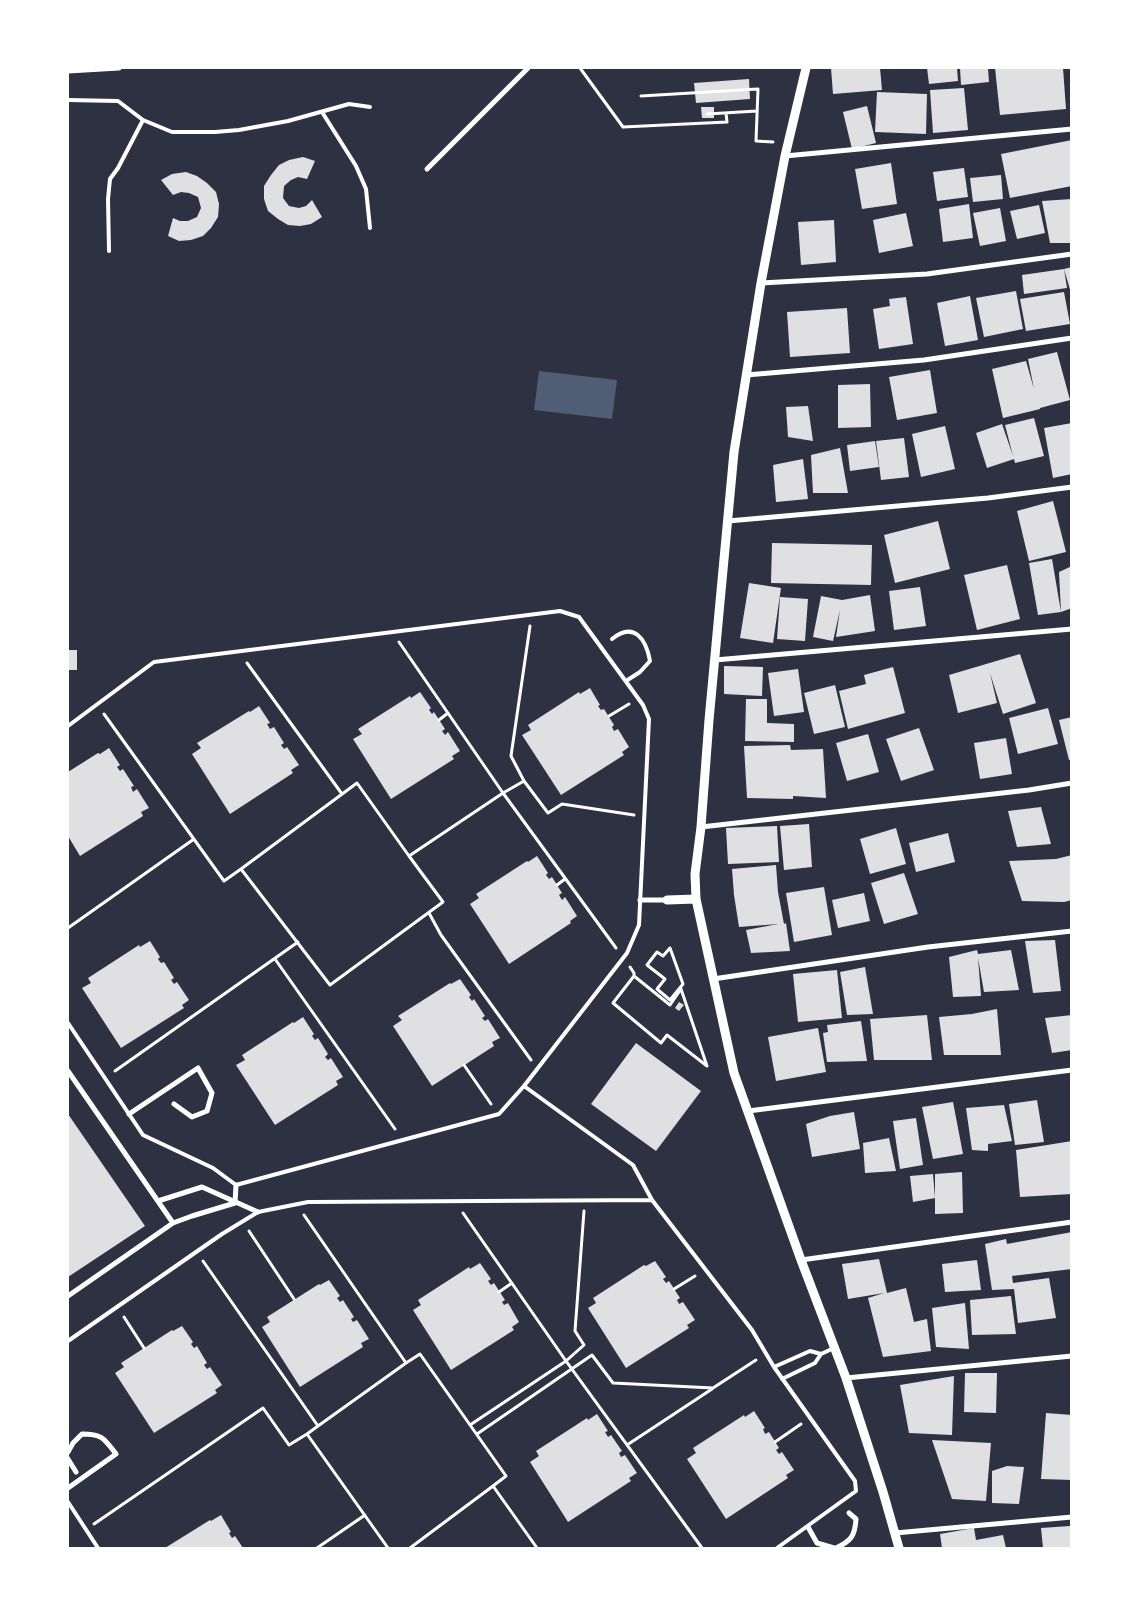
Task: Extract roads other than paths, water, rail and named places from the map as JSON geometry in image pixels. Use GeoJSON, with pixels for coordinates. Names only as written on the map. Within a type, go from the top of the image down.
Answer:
{"type":"FeatureCollection","features":[{"type":"Feature","properties":{"kind":"street"},"geometry":{"type":"LineString","coordinates":[[68,71],[119,68]]}},
{"type":"Feature","properties":{"kind":"street"},"geometry":{"type":"LineString","coordinates":[[427,169],[528,68]]}},
{"type":"Feature","properties":{"kind":"street"},"geometry":{"type":"LineString","coordinates":[[806,68],[785,156],[761,283],[734,452],[701,827],[695,874],[696,899],[734,1073],[801,1260],[846,1378],[896,1533],[899,1548]]}},
{"type":"Feature","properties":{"kind":"street"},"geometry":{"type":"LineString","coordinates":[[785,156],[1072,130]]}},
{"type":"Feature","properties":{"kind":"street"},"geometry":{"type":"LineString","coordinates":[[761,283],[927,274],[1072,254]]}},
{"type":"Feature","properties":{"kind":"street"},"geometry":{"type":"LineString","coordinates":[[746,375],[924,360],[1072,338]]}},
{"type":"Feature","properties":{"kind":"street"},"geometry":{"type":"LineString","coordinates":[[728,521],[988,498],[1072,487]]}},
{"type":"Feature","properties":{"kind":"street"},"geometry":{"type":"LineString","coordinates":[[715,660],[1072,629]]}},
{"type":"Feature","properties":{"kind":"street"},"geometry":{"type":"LineString","coordinates":[[701,827],[1029,790],[1072,783]]}},
{"type":"Feature","properties":{"kind":"street"},"geometry":{"type":"LineString","coordinates":[[640,900],[696,899]]}},
{"type":"Feature","properties":{"kind":"street"},"geometry":{"type":"LineString","coordinates":[[713,979],[928,947],[1072,931]]}},
{"type":"Feature","properties":{"kind":"street"},"geometry":{"type":"LineString","coordinates":[[129,1114],[198,1068],[212,1093],[206,1110],[192,1117],[174,1104]]}},
{"type":"Feature","properties":{"kind":"street"},"geometry":{"type":"LineString","coordinates":[[748,1111],[1072,1070]]}},
{"type":"Feature","properties":{"kind":"street"},"geometry":{"type":"LineString","coordinates":[[68,1071],[173,1223]]}},
{"type":"Feature","properties":{"kind":"street"},"geometry":{"type":"LineString","coordinates":[[236,1185],[236,1203]]}},
{"type":"Feature","properties":{"kind":"street"},"geometry":{"type":"LineString","coordinates":[[158,1201],[202,1187],[258,1212]]}},
{"type":"Feature","properties":{"kind":"street"},"geometry":{"type":"LineString","coordinates":[[68,1296],[173,1223],[236,1203]]}},
{"type":"Feature","properties":{"kind":"street"},"geometry":{"type":"LineString","coordinates":[[801,1260],[1072,1222]]}},
{"type":"Feature","properties":{"kind":"street"},"geometry":{"type":"LineString","coordinates":[[846,1378],[1072,1356]]}},
{"type":"Feature","properties":{"kind":"street"},"geometry":{"type":"LineString","coordinates":[[68,1452],[73,1442],[82,1434],[97,1434],[108,1442],[116,1454],[68,1488]]}},
{"type":"Feature","properties":{"kind":"street"},"geometry":{"type":"LineString","coordinates":[[68,1459],[76,1472]]}},
{"type":"Feature","properties":{"kind":"street"},"geometry":{"type":"LineString","coordinates":[[808,1527],[817,1543],[835,1548],[849,1542],[855,1530],[856,1519],[849,1513]]}},
{"type":"Feature","properties":{"kind":"street"},"geometry":{"type":"LineString","coordinates":[[896,1533],[1072,1517]]}},
{"type":"Feature","properties":{"kind":"lane"},"geometry":{"type":"LineString","coordinates":[[68,100],[118,101],[143,120],[172,132],[239,130],[278,123],[349,104],[370,107]]}},
{"type":"Feature","properties":{"kind":"lane"},"geometry":{"type":"LineString","coordinates":[[322,112],[356,166],[366,189],[370,228]]}},
{"type":"Feature","properties":{"kind":"lane"},"geometry":{"type":"LineString","coordinates":[[109,251],[108,199],[110,179],[118,168],[143,120]]}},
{"type":"Feature","properties":{"kind":"lane"},"geometry":{"type":"LineString","coordinates":[[68,726],[154,662],[560,611],[579,617],[643,705],[649,719],[639,925],[627,953],[524,1086],[498,1114],[236,1185],[213,1168],[143,1135],[68,1023]]}},
{"type":"Feature","properties":{"kind":"lane"},"geometry":{"type":"LineString","coordinates":[[612,639],[620,632],[630,631],[641,637],[648,648],[650,661],[640,672],[626,681]]}},
{"type":"Feature","properties":{"kind":"lane"},"geometry":{"type":"LineString","coordinates":[[524,1086],[633,1165],[652,1200],[752,1330],[782,1379],[855,1481],[856,1491],[777,1548]]}},
{"type":"Feature","properties":{"kind":"lane"},"geometry":{"type":"LineString","coordinates":[[68,1341],[258,1212],[308,1202],[652,1200]]}},
{"type":"Feature","properties":{"kind":"lane"},"geometry":{"type":"LineString","coordinates":[[782,1379],[815,1363],[820,1354],[834,1347]]}},
{"type":"Feature","properties":{"kind":"lane"},"geometry":{"type":"LineString","coordinates":[[774,1367],[810,1351],[820,1354]]}},
{"type":"Feature","properties":{"kind":"lane"},"geometry":{"type":"LineString","coordinates":[[68,1502],[98,1548]]}},
{"type":"Feature","properties":{"kind":"water"},"geometry":{"type":"Polygon","coordinates":[[[539,371],[617,380],[612,419],[534,410],[539,371]]]}}]}
